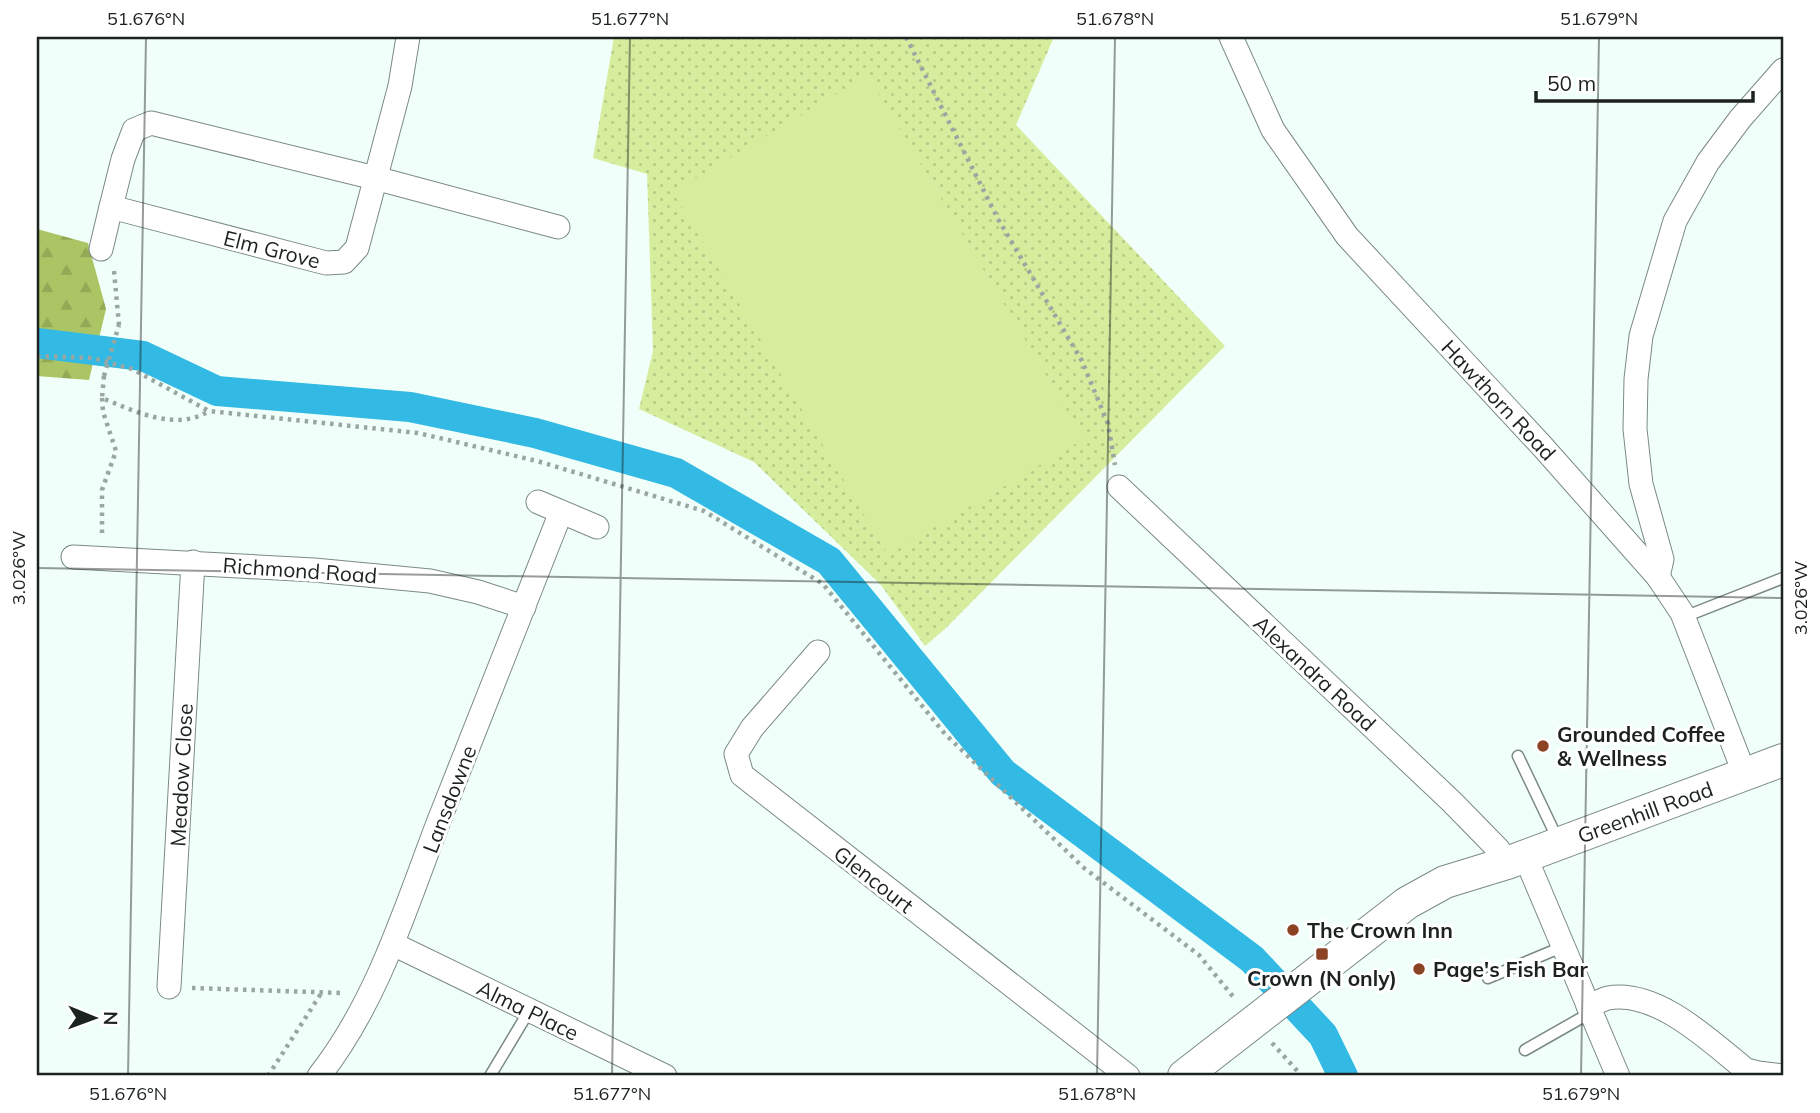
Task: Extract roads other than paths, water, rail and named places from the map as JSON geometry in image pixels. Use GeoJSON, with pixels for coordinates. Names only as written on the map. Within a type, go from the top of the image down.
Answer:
{"type":"FeatureCollection","features":[{"type":"Feature","properties":{"kind":"street","name":"Elm Grove"},"geometry":{"type":"LineString","coordinates":[[111,207],[326,263],[344,262],[357,248],[400,86],[408,37]]}},
{"type":"Feature","properties":{"kind":"street","name":"Hawthorn Road"},"geometry":{"type":"LineString","coordinates":[[1231,37],[1273,130],[1347,236],[1542,446],[1658,578],[1684,617],[1745,775]]}},
{"type":"Feature","properties":{"kind":"street"},"geometry":{"type":"LineString","coordinates":[[1658,578],[1662,559],[1641,484],[1636,429],[1636,379],[1641,336],[1675,220],[1709,162],[1740,119],[1783,70]]}},
{"type":"Feature","properties":{"kind":"street"},"geometry":{"type":"LineString","coordinates":[[101,249],[123,159],[134,130],[150,123],[375,178],[558,227]]}},
{"type":"Feature","properties":{"kind":"street","name":"Alexandra Road"},"geometry":{"type":"LineString","coordinates":[[1118,487],[1452,802],[1498,849],[1516,859],[1562,947],[1618,1076]]}},
{"type":"Feature","properties":{"kind":"street"},"geometry":{"type":"LineString","coordinates":[[538,502],[597,527]]}},
{"type":"Feature","properties":{"kind":"street","name":"Lansdowne"},"geometry":{"type":"LineString","coordinates":[[319,1076],[335,1055],[393,944],[561,512]]}},
{"type":"Feature","properties":{"kind":"street","name":"Richmond Road"},"geometry":{"type":"LineString","coordinates":[[73,557],[314,570],[430,581],[478,592],[524,607]]}},
{"type":"Feature","properties":{"kind":"street","name":"Meadow Close"},"geometry":{"type":"LineString","coordinates":[[169,987],[193,562]]}},
{"type":"Feature","properties":{"kind":"street","name":"Glencourt"},"geometry":{"type":"LineString","coordinates":[[818,652],[736,754],[742,775],[1128,1076]]}},
{"type":"Feature","properties":{"kind":"street","name":"Greenhill Road"},"geometry":{"type":"LineString","coordinates":[[1184,1076],[1407,903],[1445,883],[1783,760]]}},
{"type":"Feature","properties":{"kind":"street","name":"Alma Place"},"geometry":{"type":"LineString","coordinates":[[393,944],[665,1076]]}},
{"type":"Feature","properties":{"kind":"street"},"geometry":{"type":"LineString","coordinates":[[1589,1010],[1609,998],[1632,999],[1670,1012],[1746,1070],[1783,1076]]}},
{"type":"Feature","properties":{"kind":"lane"},"geometry":{"type":"LineString","coordinates":[[1684,617],[1783,578]]}},
{"type":"Feature","properties":{"kind":"lane"},"geometry":{"type":"LineString","coordinates":[[1518,756],[1560,843]]}},
{"type":"Feature","properties":{"kind":"lane"},"geometry":{"type":"LineString","coordinates":[[1488,978],[1562,947]]}},
{"type":"Feature","properties":{"kind":"lane"},"geometry":{"type":"LineString","coordinates":[[1525,1050],[1589,1010]]}},
{"type":"Feature","properties":{"kind":"lane"},"geometry":{"type":"LineString","coordinates":[[490,1076],[529,1011]]}},
{"type":"Feature","properties":{"kind":"waterway"},"geometry":{"type":"LineString","coordinates":[[37,343],[143,356],[217,391],[410,407],[535,433],[676,473],[829,561],[1003,773],[1252,959],[1323,1035],[1343,1076]]}},
{"type":"Feature","properties":{"kind":"place","name":"Grounded Coffee & Wellness"},"geometry":{"type":"Point","coordinates":[1543,746]}},
{"type":"Feature","properties":{"kind":"place","name":"The Crown Inn"},"geometry":{"type":"Point","coordinates":[1293,930]}},
{"type":"Feature","properties":{"kind":"place","name":"Crown (N only)"},"geometry":{"type":"Point","coordinates":[1322,954]}},
{"type":"Feature","properties":{"kind":"place","name":"Page's Fish Bar"},"geometry":{"type":"Point","coordinates":[1419,969]}}]}
